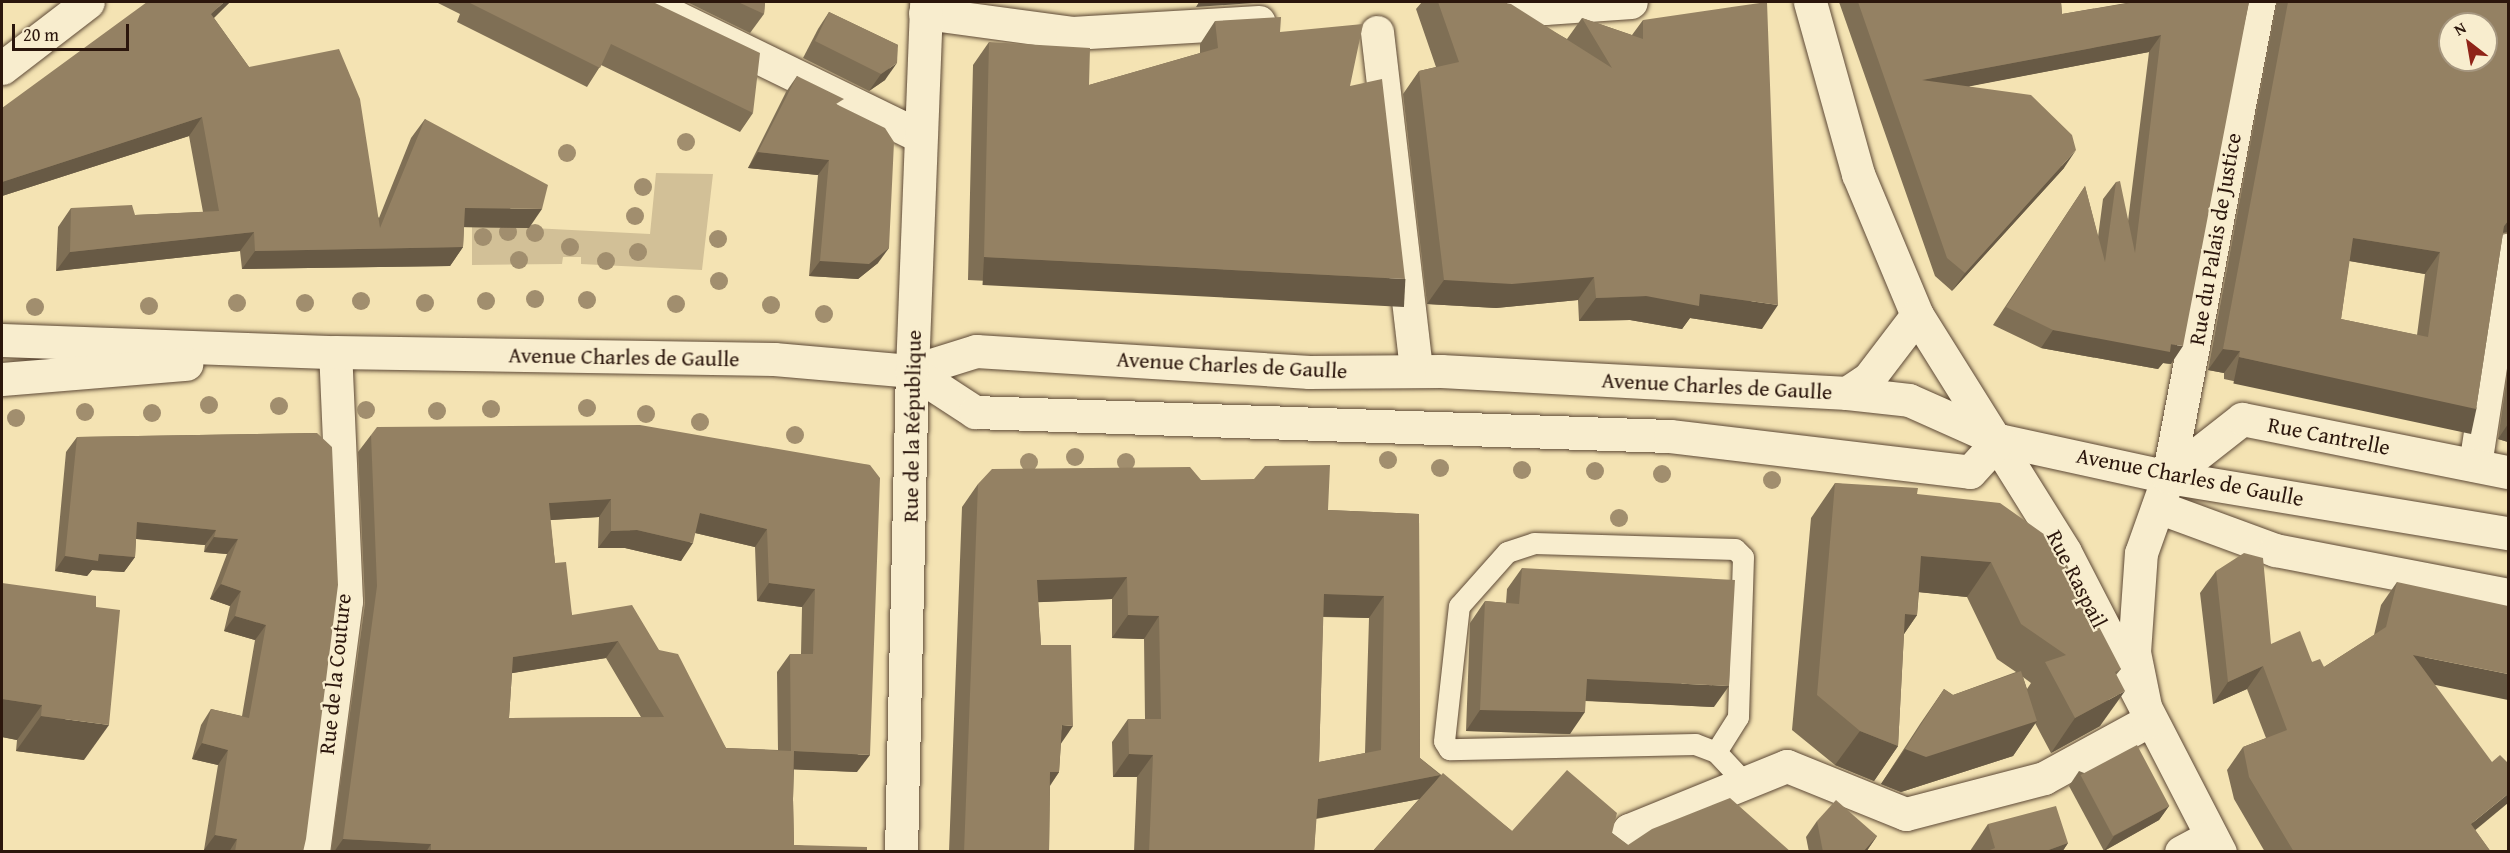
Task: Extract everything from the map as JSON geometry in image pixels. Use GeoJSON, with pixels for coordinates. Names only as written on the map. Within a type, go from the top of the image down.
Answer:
{"type":"FeatureCollection","features":[{"type":"Feature","properties":{"kind":"street"},"geometry":{"type":"LineString","coordinates":[[2,68],[88,2]]}},
{"type":"Feature","properties":{"kind":"street"},"geometry":{"type":"LineString","coordinates":[[645,2],[920,136]]}},
{"type":"Feature","properties":{"kind":"street"},"geometry":{"type":"LineString","coordinates":[[1523,2],[1545,8],[1631,2]]}},
{"type":"Feature","properties":{"kind":"street","name":"Rue Raspail"},"geometry":{"type":"LineString","coordinates":[[1810,2],[1858,174],[1917,315],[1999,440],[2065,552],[2148,721],[2216,844]]}},
{"type":"Feature","properties":{"kind":"street","name":"Rue du Palais de Justice"},"geometry":{"type":"LineString","coordinates":[[2168,477],[2259,2]]}},
{"type":"Feature","properties":{"kind":"street"},"geometry":{"type":"LineString","coordinates":[[926,7],[1072,33],[1267,21]]}},
{"type":"Feature","properties":{"kind":"street","name":"Rue de la République"},"geometry":{"type":"LineString","coordinates":[[901,852],[912,371],[926,7]]}},
{"type":"Feature","properties":{"kind":"street"},"geometry":{"type":"LineString","coordinates":[[1377,32],[1416,370]]}},
{"type":"Feature","properties":{"kind":"street"},"geometry":{"type":"LineString","coordinates":[[2475,465],[2508,250]]}},
{"type":"Feature","properties":{"kind":"street"},"geometry":{"type":"LineString","coordinates":[[1847,393],[1869,378],[1917,315]]}},
{"type":"Feature","properties":{"kind":"street","name":"Avenue Charles de Gaulle"},"geometry":{"type":"LineString","coordinates":[[2,340],[335,352],[774,359],[912,371],[976,351],[1309,372],[1416,370],[1847,393],[1909,400],[1999,440],[2168,477],[2508,533]]}},
{"type":"Feature","properties":{"kind":"street","name":"Avenue Charles de Gaulle"},"geometry":{"type":"LineString","coordinates":[[2,380],[335,352]]}},
{"type":"Feature","properties":{"kind":"street","name":"Rue de la Couture"},"geometry":{"type":"LineString","coordinates":[[313,852],[346,601],[335,352]]}},
{"type":"Feature","properties":{"kind":"street","name":"Avenue Charles de Gaulle"},"geometry":{"type":"LineString","coordinates":[[912,371],[975,412],[1670,436],[1970,472],[1999,440]]}},
{"type":"Feature","properties":{"kind":"street","name":"Rue Cantrelle"},"geometry":{"type":"LineString","coordinates":[[2168,477],[2242,418],[2508,472]]}},
{"type":"Feature","properties":{"kind":"street","name":"Rue Raspail"},"geometry":{"type":"LineString","coordinates":[[2148,721],[2134,652],[2135,593],[2141,553],[2168,477]]}},
{"type":"Feature","properties":{"kind":"street"},"geometry":{"type":"LineString","coordinates":[[2158,507],[2275,550],[2508,595]]}},
{"type":"Feature","properties":{"kind":"street"},"geometry":{"type":"LineString","coordinates":[[1612,852],[1629,830],[1787,766],[1906,814],[2044,778],[2148,721]]}},
{"type":"Feature","properties":{"kind":"street"},"geometry":{"type":"LineString","coordinates":[[2181,852],[2216,844]]}},
{"type":"Feature","properties":{"kind":"lane"},"geometry":{"type":"LineString","coordinates":[[1716,752],[1738,717],[1743,557],[1735,549],[1520,545],[1507,552],[1459,606],[1444,741],[1449,749],[1695,744],[1716,752],[1745,783]]}},
{"type":"Feature","properties":{"kind":"shaded area"},"geometry":{"type":"Polygon","coordinates":[[[656,173],[713,174],[702,270],[581,264],[581,257],[563,257],[562,264],[472,265],[472,225],[650,234],[656,173]]]}},
{"type":"Feature","properties":{"kind":"building"},"geometry":{"type":"Polygon","coordinates":[[[147,2],[224,2],[211,14],[249,67],[339,49],[360,99],[380,228],[425,119],[548,185],[542,209],[465,208],[463,247],[255,251],[254,232],[70,252],[71,208],[132,205],[135,215],[219,211],[202,117],[2,182],[2,108],[147,2]]]}},
{"type":"Feature","properties":{"kind":"building"},"geometry":{"type":"Polygon","coordinates":[[[471,2],[653,2],[760,53],[753,113],[611,44],[600,68],[471,2]]]}},
{"type":"Feature","properties":{"kind":"building"},"geometry":{"type":"Polygon","coordinates":[[[738,2],[765,2],[764,14],[738,2]]]}},
{"type":"Feature","properties":{"kind":"building"},"geometry":{"type":"Polygon","coordinates":[[[1438,2],[1511,4],[1612,68],[1582,18],[1643,39],[1643,20],[1767,2],[1778,305],[1700,294],[1699,306],[1646,296],[1596,298],[1594,277],[1512,284],[1444,280],[1419,71],[1459,62],[1438,2]]]}},
{"type":"Feature","properties":{"kind":"building"},"geometry":{"type":"Polygon","coordinates":[[[1858,2],[2061,2],[2062,14],[2135,2],[2249,2],[2183,346],[2171,344],[2170,352],[2053,330],[2006,307],[2085,186],[2105,262],[2116,182],[2120,181],[2135,253],[2161,35],[1922,80],[2031,95],[2072,135],[2076,150],[1965,273],[1947,258],[1858,2]]]}},
{"type":"Feature","properties":{"kind":"building"},"geometry":{"type":"Polygon","coordinates":[[[2288,2],[2508,2],[2508,221],[2504,226],[2476,409],[2239,357],[2240,351],[2223,349],[2288,2]],[[2353,238],[2341,319],[2428,337],[2440,252],[2353,238]]]}},
{"type":"Feature","properties":{"kind":"building"},"geometry":{"type":"Polygon","coordinates":[[[829,12],[898,45],[897,63],[881,74],[815,41],[829,12]]]}},
{"type":"Feature","properties":{"kind":"building"},"geometry":{"type":"Polygon","coordinates":[[[1281,17],[1280,32],[1363,24],[1350,86],[1382,79],[1405,279],[984,257],[989,42],[1090,48],[1089,85],[1218,48],[1215,21],[1281,17]]]}},
{"type":"Feature","properties":{"kind":"building"},"geometry":{"type":"Polygon","coordinates":[[[797,76],[844,99],[836,104],[885,128],[894,142],[889,248],[869,264],[820,261],[829,160],[758,152],[797,76]]]}},
{"type":"Feature","properties":{"kind":"building"},"geometry":{"type":"Polygon","coordinates":[[[640,425],[870,465],[880,478],[870,755],[794,751],[793,799],[794,845],[867,847],[867,852],[431,852],[431,844],[343,839],[377,586],[371,435],[377,427],[640,425]],[[611,499],[549,503],[555,563],[566,562],[572,615],[632,605],[659,650],[678,654],[726,748],[791,751],[790,654],[813,654],[815,589],[769,583],[767,529],[700,513],[693,543],[637,530],[611,531],[611,499]],[[618,641],[513,657],[509,718],[664,717],[618,641]]]}},
{"type":"Feature","properties":{"kind":"building"},"geometry":{"type":"Polygon","coordinates":[[[317,433],[332,447],[338,585],[306,839],[303,852],[235,852],[237,839],[215,835],[228,750],[202,743],[211,709],[249,718],[266,625],[235,616],[241,591],[221,584],[238,539],[214,537],[216,530],[137,522],[135,557],[99,554],[98,561],[65,556],[77,437],[317,433]]]}},
{"type":"Feature","properties":{"kind":"building"},"geometry":{"type":"Polygon","coordinates":[[[1330,465],[1328,510],[1419,514],[1420,758],[1440,775],[1318,799],[1314,852],[1149,852],[1153,755],[1129,754],[1128,719],[1161,719],[1159,616],[1128,615],[1127,577],[1037,580],[1041,645],[1071,645],[1073,726],[1062,725],[1059,772],[1050,772],[1049,852],[964,852],[978,484],[992,469],[1190,467],[1201,480],[1254,479],[1265,466],[1330,465]],[[1324,594],[1319,762],[1381,750],[1384,596],[1324,594]]]}},
{"type":"Feature","properties":{"kind":"building"},"geometry":{"type":"Polygon","coordinates":[[[1835,483],[1918,488],[1917,494],[2000,503],[2055,542],[2121,669],[2115,672],[2125,691],[2075,718],[2045,662],[2066,655],[2021,624],[1991,562],[1921,556],[1917,615],[1905,614],[1898,746],[1860,731],[1817,695],[1835,483]]]}},
{"type":"Feature","properties":{"kind":"building"},"geometry":{"type":"Polygon","coordinates":[[[2244,553],[2263,558],[2271,644],[2300,631],[2312,662],[2320,659],[2324,667],[2386,627],[2397,582],[2508,606],[2508,674],[2413,655],[2492,762],[2500,755],[2508,763],[2508,794],[2471,824],[2491,852],[2294,852],[2249,777],[2243,747],[2287,730],[2263,666],[2228,682],[2216,571],[2244,553]]]}},
{"type":"Feature","properties":{"kind":"building"},"geometry":{"type":"Polygon","coordinates":[[[1522,568],[1735,580],[1729,686],[1587,679],[1585,712],[1480,710],[1485,601],[1519,604],[1522,568]]]}},
{"type":"Feature","properties":{"kind":"building"},"geometry":{"type":"Polygon","coordinates":[[[2,583],[96,596],[96,607],[120,610],[109,725],[41,716],[42,705],[2,699],[2,583]]]}},
{"type":"Feature","properties":{"kind":"building"},"geometry":{"type":"Polygon","coordinates":[[[2021,671],[2037,721],[1926,757],[1905,749],[1944,689],[1953,695],[2021,671]]]}},
{"type":"Feature","properties":{"kind":"building"},"geometry":{"type":"Polygon","coordinates":[[[2137,745],[2169,806],[2113,836],[2080,775],[2137,745]]]}},
{"type":"Feature","properties":{"kind":"building"},"geometry":{"type":"Polygon","coordinates":[[[1567,770],[1617,813],[1612,833],[1628,845],[1652,829],[1730,798],[1791,852],[1372,852],[1443,773],[1512,831],[1567,770]]]}},
{"type":"Feature","properties":{"kind":"building"},"geometry":{"type":"Polygon","coordinates":[[[1836,800],[1877,836],[1863,852],[1823,852],[1817,821],[1836,800]]]}},
{"type":"Feature","properties":{"kind":"building"},"geometry":{"type":"Polygon","coordinates":[[[2056,806],[2068,843],[2043,852],[1985,852],[1995,848],[1988,824],[2056,806]]]}}]}
